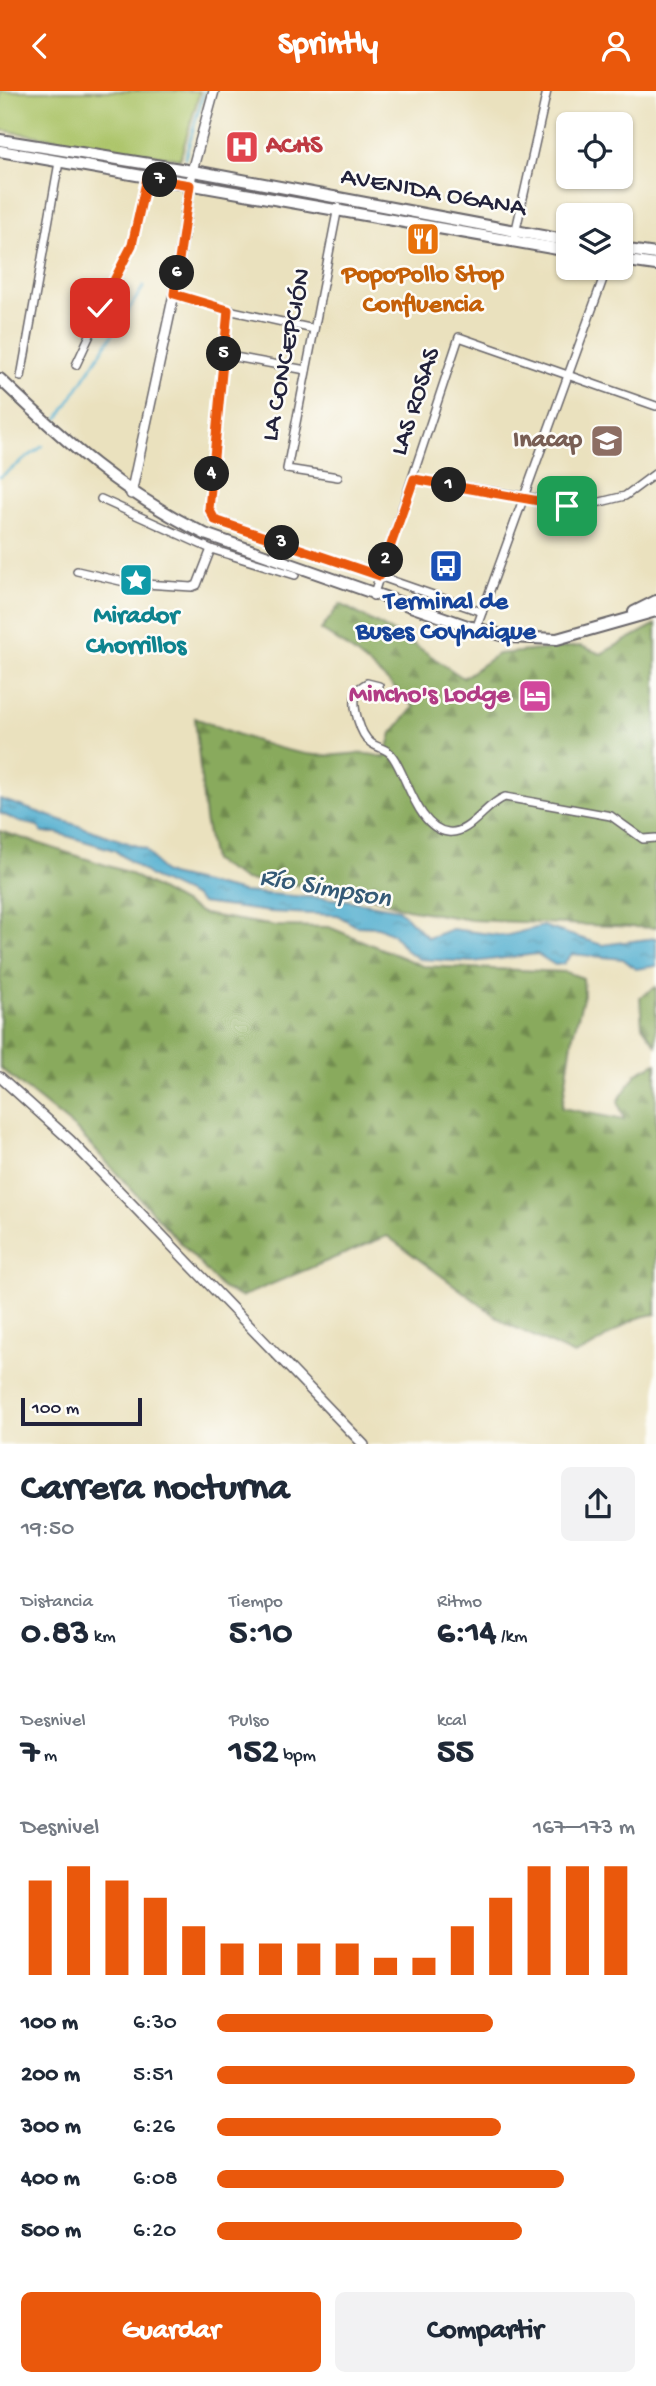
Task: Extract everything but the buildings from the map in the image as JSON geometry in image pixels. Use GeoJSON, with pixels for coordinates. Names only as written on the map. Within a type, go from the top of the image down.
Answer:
{"type":"FeatureCollection","features":[{"type":"Feature","properties":{"kind":"main road","name":"AVENIDA OGANA"},"geometry":{"type":"LineString","coordinates":[[0,140],[192,171],[339,205],[514,237],[556,248]]}},
{"type":"Feature","properties":{"kind":"main road","name":"AVENIDA OGANA"},"geometry":{"type":"LineString","coordinates":[[0,151],[190,185],[339,205]]}},
{"type":"Feature","properties":{"kind":"main road","name":"AVENIDA OGANA"},"geometry":{"type":"LineString","coordinates":[[514,237],[556,240]]}},
{"type":"Feature","properties":{"kind":"main road"},"geometry":{"type":"LineString","coordinates":[[633,251],[656,254]]}},
{"type":"Feature","properties":{"kind":"main road"},"geometry":{"type":"LineString","coordinates":[[633,262],[656,265]]}},
{"type":"Feature","properties":{"kind":"main road"},"geometry":{"type":"LineString","coordinates":[[0,379],[78,454],[131,494],[205,534],[374,594],[476,629],[509,637],[557,639],[656,611]]}},
{"type":"Feature","properties":{"kind":"main road"},"geometry":{"type":"LineString","coordinates":[[612,624],[656,601]]}},
{"type":"Feature","properties":{"kind":"street"},"geometry":{"type":"LineString","coordinates":[[129,510],[174,294],[192,171],[214,91]]}},
{"type":"Feature","properties":{"kind":"street"},"geometry":{"type":"LineString","coordinates":[[514,237],[547,91]]}},
{"type":"Feature","properties":{"kind":"street"},"geometry":{"type":"LineString","coordinates":[[21,377],[59,162]]}},
{"type":"Feature","properties":{"kind":"street"},"geometry":{"type":"LineString","coordinates":[[76,365],[128,254],[147,178]]}},
{"type":"Feature","properties":{"kind":"street","name":"LA CONCEPCIÓN"},"geometry":{"type":"LineString","coordinates":[[338,477],[287,469],[339,205]]}},
{"type":"Feature","properties":{"kind":"street"},"geometry":{"type":"LineString","coordinates":[[476,629],[602,280]]}},
{"type":"Feature","properties":{"kind":"street"},"geometry":{"type":"LineString","coordinates":[[174,294],[228,310],[314,329]]}},
{"type":"Feature","properties":{"kind":"street"},"geometry":{"type":"LineString","coordinates":[[228,310],[210,516],[215,520],[482,612]]}},
{"type":"Feature","properties":{"kind":"street","name":"LAS ROSAS"},"geometry":{"type":"LineString","coordinates":[[374,594],[460,337],[656,406]]}},
{"type":"Feature","properties":{"kind":"street"},"geometry":{"type":"LineString","coordinates":[[224,355],[306,370]]}},
{"type":"Feature","properties":{"kind":"street"},"geometry":{"type":"LineString","coordinates":[[414,479],[567,506],[593,506],[625,496],[656,474]]}},
{"type":"Feature","properties":{"kind":"street"},"geometry":{"type":"LineString","coordinates":[[101,499],[211,549],[295,575]]}},
{"type":"Feature","properties":{"kind":"street"},"geometry":{"type":"LineString","coordinates":[[77,571],[129,583],[192,587],[197,585],[211,549]]}},
{"type":"Feature","properties":{"kind":"street"},"geometry":{"type":"LineString","coordinates":[[379,686],[367,683],[358,689],[355,695],[359,725],[372,744],[393,755],[428,823],[447,832],[459,831],[492,801],[505,797],[611,816],[643,839],[656,838]]}},
{"type":"Feature","properties":{"kind":"street"},"geometry":{"type":"LineString","coordinates":[[0,1077],[70,1140],[364,1444]]}},
{"type":"Feature","properties":{"kind":"green space"},"geometry":{"type":"Polygon","coordinates":[[[0,91],[200,91],[180,159],[0,130],[0,91]]]}},
{"type":"Feature","properties":{"kind":"green space"},"geometry":{"type":"Polygon","coordinates":[[[340,604],[408,640],[463,678],[498,654],[581,646],[601,654],[656,624],[656,928],[471,920],[407,909],[349,890],[245,880],[213,861],[205,819],[195,718],[284,750],[325,756],[358,753],[385,758],[392,733],[414,707],[370,665],[321,630],[340,604]]]}},
{"type":"Feature","properties":{"kind":"green space"},"geometry":{"type":"Polygon","coordinates":[[[0,831],[127,872],[203,914],[275,926],[329,927],[423,966],[566,972],[583,978],[584,995],[573,1035],[562,1108],[624,1120],[618,1101],[637,1073],[656,1063],[656,1314],[633,1320],[595,1345],[574,1355],[507,1324],[387,1236],[241,1297],[222,1288],[77,1130],[0,1068],[0,831]]]}},
{"type":"Feature","properties":{"kind":"green space"},"geometry":{"type":"Polygon","coordinates":[[[656,987],[656,1045],[642,1026],[640,997],[656,987]]]}},
{"type":"Feature","properties":{"kind":"water","name":"Río Simpson"},"geometry":{"type":"Polygon","coordinates":[[[0,799],[146,849],[163,872],[170,875],[243,892],[346,900],[398,909],[428,938],[452,929],[505,936],[543,926],[602,945],[656,938],[656,966],[636,969],[623,959],[572,954],[563,964],[555,965],[537,954],[473,962],[419,959],[407,951],[393,934],[378,927],[356,926],[337,915],[270,912],[201,903],[195,897],[152,877],[114,850],[57,833],[42,833],[38,826],[0,813],[0,799]]]}},
{"type":"Feature","properties":{"kind":"waterway"},"geometry":{"type":"LineString","coordinates":[[185,158],[204,91]]}},
{"type":"Feature","properties":{"kind":"waterway"},"geometry":{"type":"LineString","coordinates":[[58,419],[144,286]]}},
{"type":"Feature","properties":{"kind":"waterway"},"geometry":{"type":"LineString","coordinates":[[0,477],[43,446]]}},
{"type":"Feature","properties":{"kind":"place","name":"ACHS"},"geometry":{"type":"Point","coordinates":[242,147]}},
{"type":"Feature","properties":{"kind":"place","name":"PopoPollo Stop Confluencia"},"geometry":{"type":"Point","coordinates":[423,239]}},
{"type":"Feature","properties":{"kind":"place","name":"Inacap"},"geometry":{"type":"Point","coordinates":[607,441]}},
{"type":"Feature","properties":{"kind":"place","name":"Terminal de Buses Coyhaique"},"geometry":{"type":"Point","coordinates":[446,566]}},
{"type":"Feature","properties":{"kind":"place","name":"Mirador Chorrillos"},"geometry":{"type":"Point","coordinates":[136,580]}},
{"type":"Feature","properties":{"kind":"place","name":"Mincho's Lodge"},"geometry":{"type":"Point","coordinates":[535,696]}},
{"type":"Feature","properties":{"kind":"route"},"geometry":{"type":"LineString","coordinates":[[100,308],[132,245],[147,178],[190,185],[174,294],[228,310],[209,509],[210,516],[215,520],[380,576],[414,479],[567,506]]}}]}
